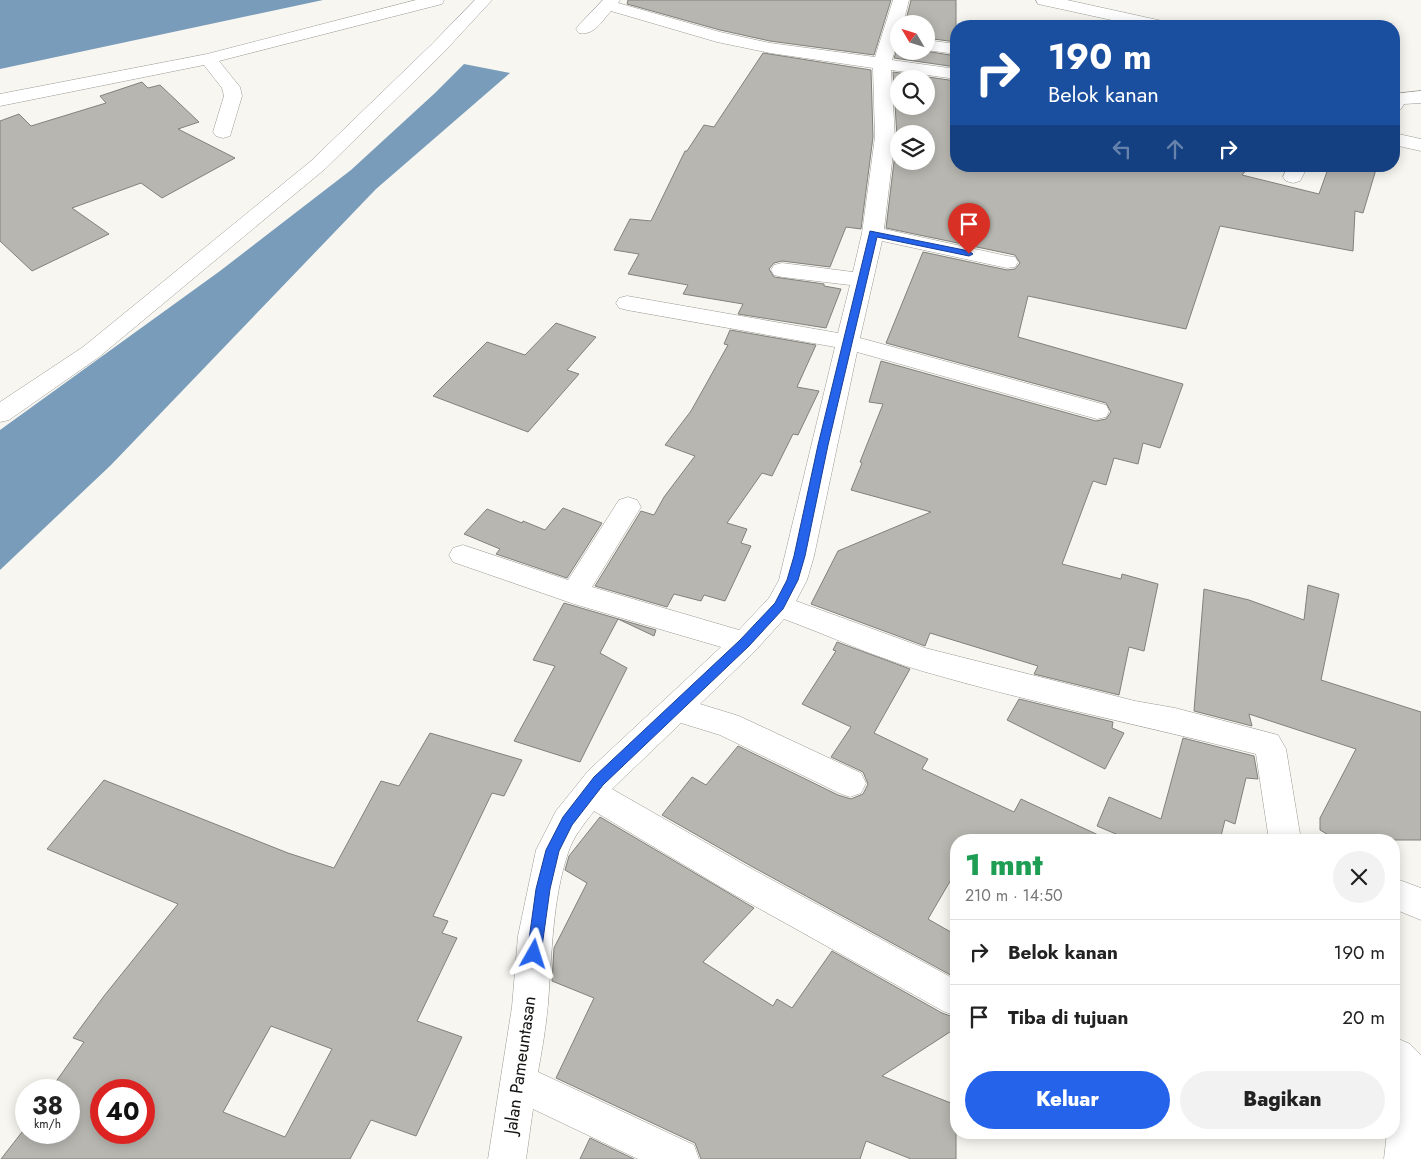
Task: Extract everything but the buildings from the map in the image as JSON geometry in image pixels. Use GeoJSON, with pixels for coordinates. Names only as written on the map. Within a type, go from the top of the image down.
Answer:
{"type":"FeatureCollection","features":[{"type":"Feature","properties":{"kind":"street"},"geometry":{"type":"LineString","coordinates":[[0,100],[208,59],[436,0]]}},
{"type":"Feature","properties":{"kind":"street"},"geometry":{"type":"LineString","coordinates":[[0,414],[91,352],[318,165],[438,48],[484,0]]}},
{"type":"Feature","properties":{"kind":"street","name":"Jalan Pameuntasan"},"geometry":{"type":"LineString","coordinates":[[898,15],[901,0]]}},
{"type":"Feature","properties":{"kind":"street"},"geometry":{"type":"LineString","coordinates":[[1044,0],[1122,20]]}},
{"type":"Feature","properties":{"kind":"street"},"geometry":{"type":"LineString","coordinates":[[585,29],[610,3],[717,36],[761,46],[890,49]]}},
{"type":"Feature","properties":{"kind":"street"},"geometry":{"type":"LineString","coordinates":[[935,46],[950,48]]}},
{"type":"Feature","properties":{"kind":"street","name":"Jalan Pameuntasan"},"geometry":{"type":"LineString","coordinates":[[507,1159],[530,1007],[535,936],[552,850],[567,821],[599,781],[745,643],[779,606],[793,580],[873,233],[885,137],[890,49]]}},
{"type":"Feature","properties":{"kind":"street"},"geometry":{"type":"LineString","coordinates":[[208,59],[231,87],[234,96],[223,132]]}},
{"type":"Feature","properties":{"kind":"street"},"geometry":{"type":"LineString","coordinates":[[919,60],[950,72]]}},
{"type":"Feature","properties":{"kind":"street"},"geometry":{"type":"LineString","coordinates":[[1400,98],[1421,97]]}},
{"type":"Feature","properties":{"kind":"street"},"geometry":{"type":"LineString","coordinates":[[1400,140],[1421,145]]}},
{"type":"Feature","properties":{"kind":"street"},"geometry":{"type":"LineString","coordinates":[[873,233],[1007,262]]}},
{"type":"Feature","properties":{"kind":"street"},"geometry":{"type":"LineString","coordinates":[[782,270],[863,280]]}},
{"type":"Feature","properties":{"kind":"street"},"geometry":{"type":"LineString","coordinates":[[628,303],[848,342],[1097,412]]}},
{"type":"Feature","properties":{"kind":"street"},"geometry":{"type":"LineString","coordinates":[[574,594],[628,507]]}},
{"type":"Feature","properties":{"kind":"street"},"geometry":{"type":"LineString","coordinates":[[463,554],[574,594],[745,643]]}},
{"type":"Feature","properties":{"kind":"street"},"geometry":{"type":"LineString","coordinates":[[779,606],[922,659],[1135,714],[1175,721],[1267,744],[1271,749],[1284,834]]}},
{"type":"Feature","properties":{"kind":"street"},"geometry":{"type":"LineString","coordinates":[[676,709],[728,725],[850,783]]}},
{"type":"Feature","properties":{"kind":"street"},"geometry":{"type":"LineString","coordinates":[[590,792],[738,879],[950,997]]}},
{"type":"Feature","properties":{"kind":"street"},"geometry":{"type":"LineString","coordinates":[[1400,896],[1421,904]]}},
{"type":"Feature","properties":{"kind":"street"},"geometry":{"type":"LineString","coordinates":[[1400,1058],[1411,1075],[1403,1159]]}},
{"type":"Feature","properties":{"kind":"street"},"geometry":{"type":"LineString","coordinates":[[518,1082],[680,1159]]}},
{"type":"Feature","properties":{"kind":"water"},"geometry":{"type":"Polygon","coordinates":[[[0,0],[323,0],[0,69],[0,0]]]}},
{"type":"Feature","properties":{"kind":"water"},"geometry":{"type":"Polygon","coordinates":[[[464,64],[510,73],[376,189],[111,465],[0,570],[0,430],[220,271],[351,170],[464,64]]]}},
{"type":"Feature","properties":{"kind":"route"},"geometry":{"type":"LineString","coordinates":[[534,954],[543,889],[552,850],[567,821],[599,781],[745,643],[779,606],[793,580],[873,233],[969,254]]}}]}
